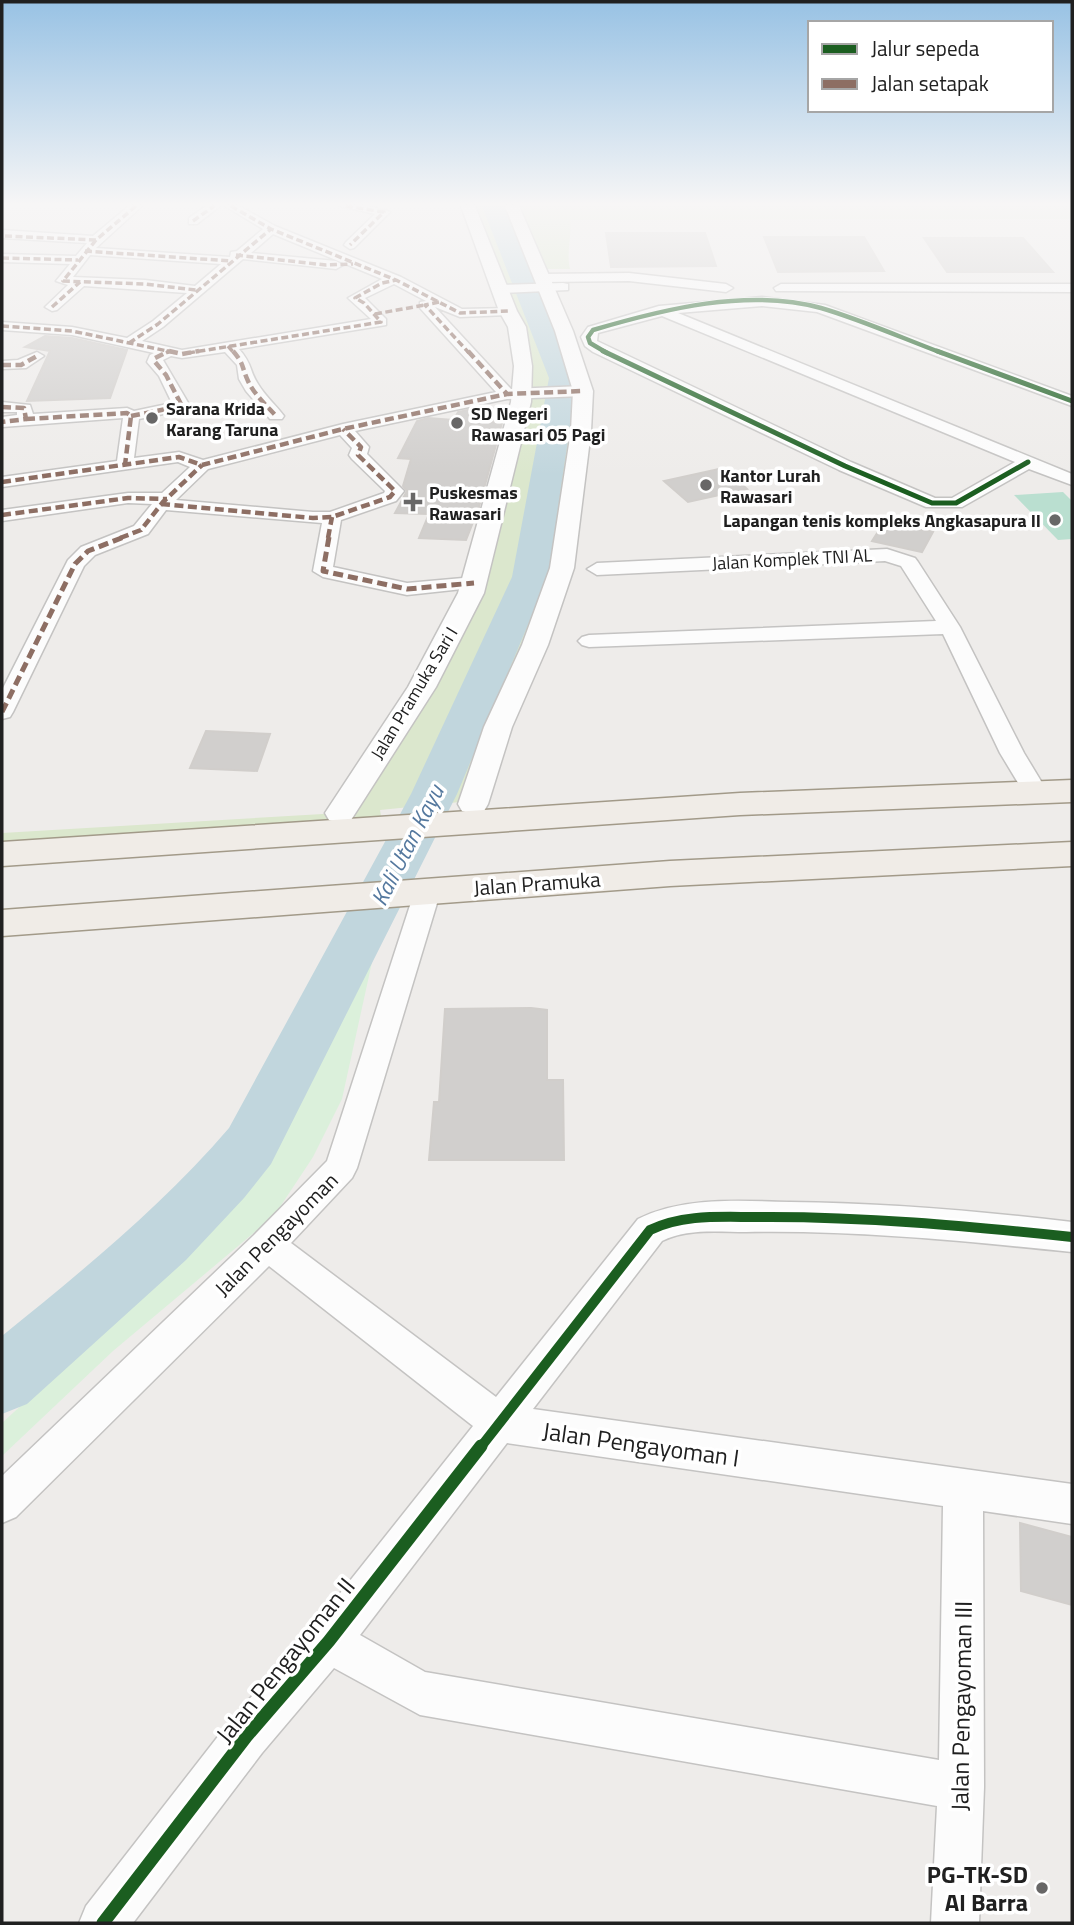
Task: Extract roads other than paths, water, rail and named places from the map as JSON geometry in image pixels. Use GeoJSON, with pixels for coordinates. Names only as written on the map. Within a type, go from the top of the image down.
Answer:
{"type":"FeatureCollection","features":[{"type":"Feature","properties":{"kind":"main road"},"geometry":{"type":"LineString","coordinates":[[2,854],[220,839],[464,811],[740,804],[1030,782],[1072,772]]}},
{"type":"Feature","properties":{"kind":"main road"},"geometry":{"type":"LineString","coordinates":[[1030,782],[1072,791]]}},
{"type":"Feature","properties":{"kind":"main road"},"geometry":{"type":"LineString","coordinates":[[2,833],[340,813],[407,817]]}},
{"type":"Feature","properties":{"kind":"main road"},"geometry":{"type":"LineString","coordinates":[[220,839],[252,818]]}},
{"type":"Feature","properties":{"kind":"main road","name":"Jalan Pramuka"},"geometry":{"type":"LineString","coordinates":[[421,884],[899,840],[1072,835]]}},
{"type":"Feature","properties":{"kind":"main road","name":"Jalan Pramuka"},"geometry":{"type":"LineString","coordinates":[[2,898],[358,884],[421,884],[1072,855]]}},
{"type":"Feature","properties":{"kind":"main road","name":"Jalan Pramuka"},"geometry":{"type":"LineString","coordinates":[[2,923],[358,884]]}},
{"type":"Feature","properties":{"kind":"street"},"geometry":{"type":"LineString","coordinates":[[52,307],[65,296]]}},
{"type":"Feature","properties":{"kind":"street"},"geometry":{"type":"LineString","coordinates":[[129,343],[158,324],[189,296]]}},
{"type":"Feature","properties":{"kind":"street"},"geometry":{"type":"LineString","coordinates":[[2,326],[65,330],[187,354],[381,322],[376,314],[355,298],[359,296]]}},
{"type":"Feature","properties":{"kind":"street"},"geometry":{"type":"LineString","coordinates":[[420,296],[432,304],[516,390]]}},
{"type":"Feature","properties":{"kind":"street","name":"Jalan Pramuka Sari I"},"geometry":{"type":"LineString","coordinates":[[340,813],[422,687],[466,605],[474,583],[512,441],[516,390],[523,366],[517,327],[508,311],[506,296]]}},
{"type":"Feature","properties":{"kind":"street","name":"Jalan Pramuka Sari I"},"geometry":{"type":"LineString","coordinates":[[464,811],[535,645],[562,568],[576,477],[581,391],[564,331],[546,296]]}},
{"type":"Feature","properties":{"kind":"street"},"geometry":{"type":"LineString","coordinates":[[1028,462],[956,503],[932,503],[845,466],[590,343],[588,337],[593,330],[656,305],[678,307],[764,301],[794,303],[820,308],[1072,401]]}},
{"type":"Feature","properties":{"kind":"street"},"geometry":{"type":"LineString","coordinates":[[376,314],[432,304],[460,313],[508,311]]}},
{"type":"Feature","properties":{"kind":"street"},"geometry":{"type":"LineString","coordinates":[[656,305],[1072,481]]}},
{"type":"Feature","properties":{"kind":"street"},"geometry":{"type":"LineString","coordinates":[[228,346],[244,364],[254,391],[276,416]]}},
{"type":"Feature","properties":{"kind":"street"},"geometry":{"type":"LineString","coordinates":[[2,422],[123,412],[131,416],[182,406],[166,375],[155,362],[155,358],[170,351]]}},
{"type":"Feature","properties":{"kind":"street"},"geometry":{"type":"LineString","coordinates":[[2,365],[21,365],[37,356]]}},
{"type":"Feature","properties":{"kind":"street"},"geometry":{"type":"LineString","coordinates":[[2,712],[75,564],[88,551],[141,530],[155,496],[202,466],[343,429],[516,390],[581,391]]}},
{"type":"Feature","properties":{"kind":"street"},"geometry":{"type":"LineString","coordinates":[[2,407],[24,408],[26,419]]}},
{"type":"Feature","properties":{"kind":"street"},"geometry":{"type":"LineString","coordinates":[[125,465],[131,416]]}},
{"type":"Feature","properties":{"kind":"street"},"geometry":{"type":"LineString","coordinates":[[2,515],[155,496],[313,518],[332,516],[380,501],[394,493],[358,455],[361,447],[343,429]]}},
{"type":"Feature","properties":{"kind":"street"},"geometry":{"type":"LineString","coordinates":[[2,482],[179,457],[202,466]]}},
{"type":"Feature","properties":{"kind":"street"},"geometry":{"type":"LineString","coordinates":[[332,516],[323,571],[407,589],[474,583]]}},
{"type":"Feature","properties":{"kind":"street","name":"Jalan Komplek TNI AL"},"geometry":{"type":"LineString","coordinates":[[597,569],[887,555],[908,562],[950,628],[1030,782]]}},
{"type":"Feature","properties":{"kind":"street"},"geometry":{"type":"LineString","coordinates":[[589,641],[950,628]]}},
{"type":"Feature","properties":{"kind":"street","name":"Jalan Pengayoman"},"geometry":{"type":"LineString","coordinates":[[2,1503],[266,1246],[341,1168],[421,884]]}},
{"type":"Feature","properties":{"kind":"street","name":"Jalan Pengayoman II"},"geometry":{"type":"LineString","coordinates":[[103,1923],[246,1737],[329,1641],[650,1230],[672,1219],[783,1216],[950,1224],[1072,1237]]}},
{"type":"Feature","properties":{"kind":"street","name":"Jalan Pengayoman I"},"geometry":{"type":"LineString","coordinates":[[266,1246],[289,1260],[498,1422],[565,1434],[1072,1504]]}},
{"type":"Feature","properties":{"kind":"street","name":"Jalan Pengayoman III"},"geometry":{"type":"LineString","coordinates":[[955,1923],[961,1787],[963,1489]]}},
{"type":"Feature","properties":{"kind":"street"},"geometry":{"type":"LineString","coordinates":[[329,1641],[420,1693],[961,1787]]}},
{"type":"Feature","properties":{"kind":"waterway","name":"Kali Utan Kayu"},"geometry":{"type":"LineString","coordinates":[[2,1380],[163,1240],[223,1179],[250,1146],[434,794],[530,577],[563,378],[530,296]]}},
{"type":"Feature","properties":{"kind":"place","name":"Sarana Krida Karang Taruna"},"geometry":{"type":"Point","coordinates":[152,418]}},
{"type":"Feature","properties":{"kind":"place","name":"SD Negeri Rawasari 05 Pagi"},"geometry":{"type":"Point","coordinates":[457,423]}},
{"type":"Feature","properties":{"kind":"place","name":"Kantor Lurah Rawasari"},"geometry":{"type":"Point","coordinates":[706,485]}},
{"type":"Feature","properties":{"kind":"place","name":"Puskesmas Rawasari"},"geometry":{"type":"Point","coordinates":[413,502]}},
{"type":"Feature","properties":{"kind":"place","name":"Lapangan tenis kompleks Angkasapura II"},"geometry":{"type":"Point","coordinates":[1055,520]}},
{"type":"Feature","properties":{"kind":"place","name":"PG-TK-SD Al Barra"},"geometry":{"type":"Point","coordinates":[1042,1888]}}]}
